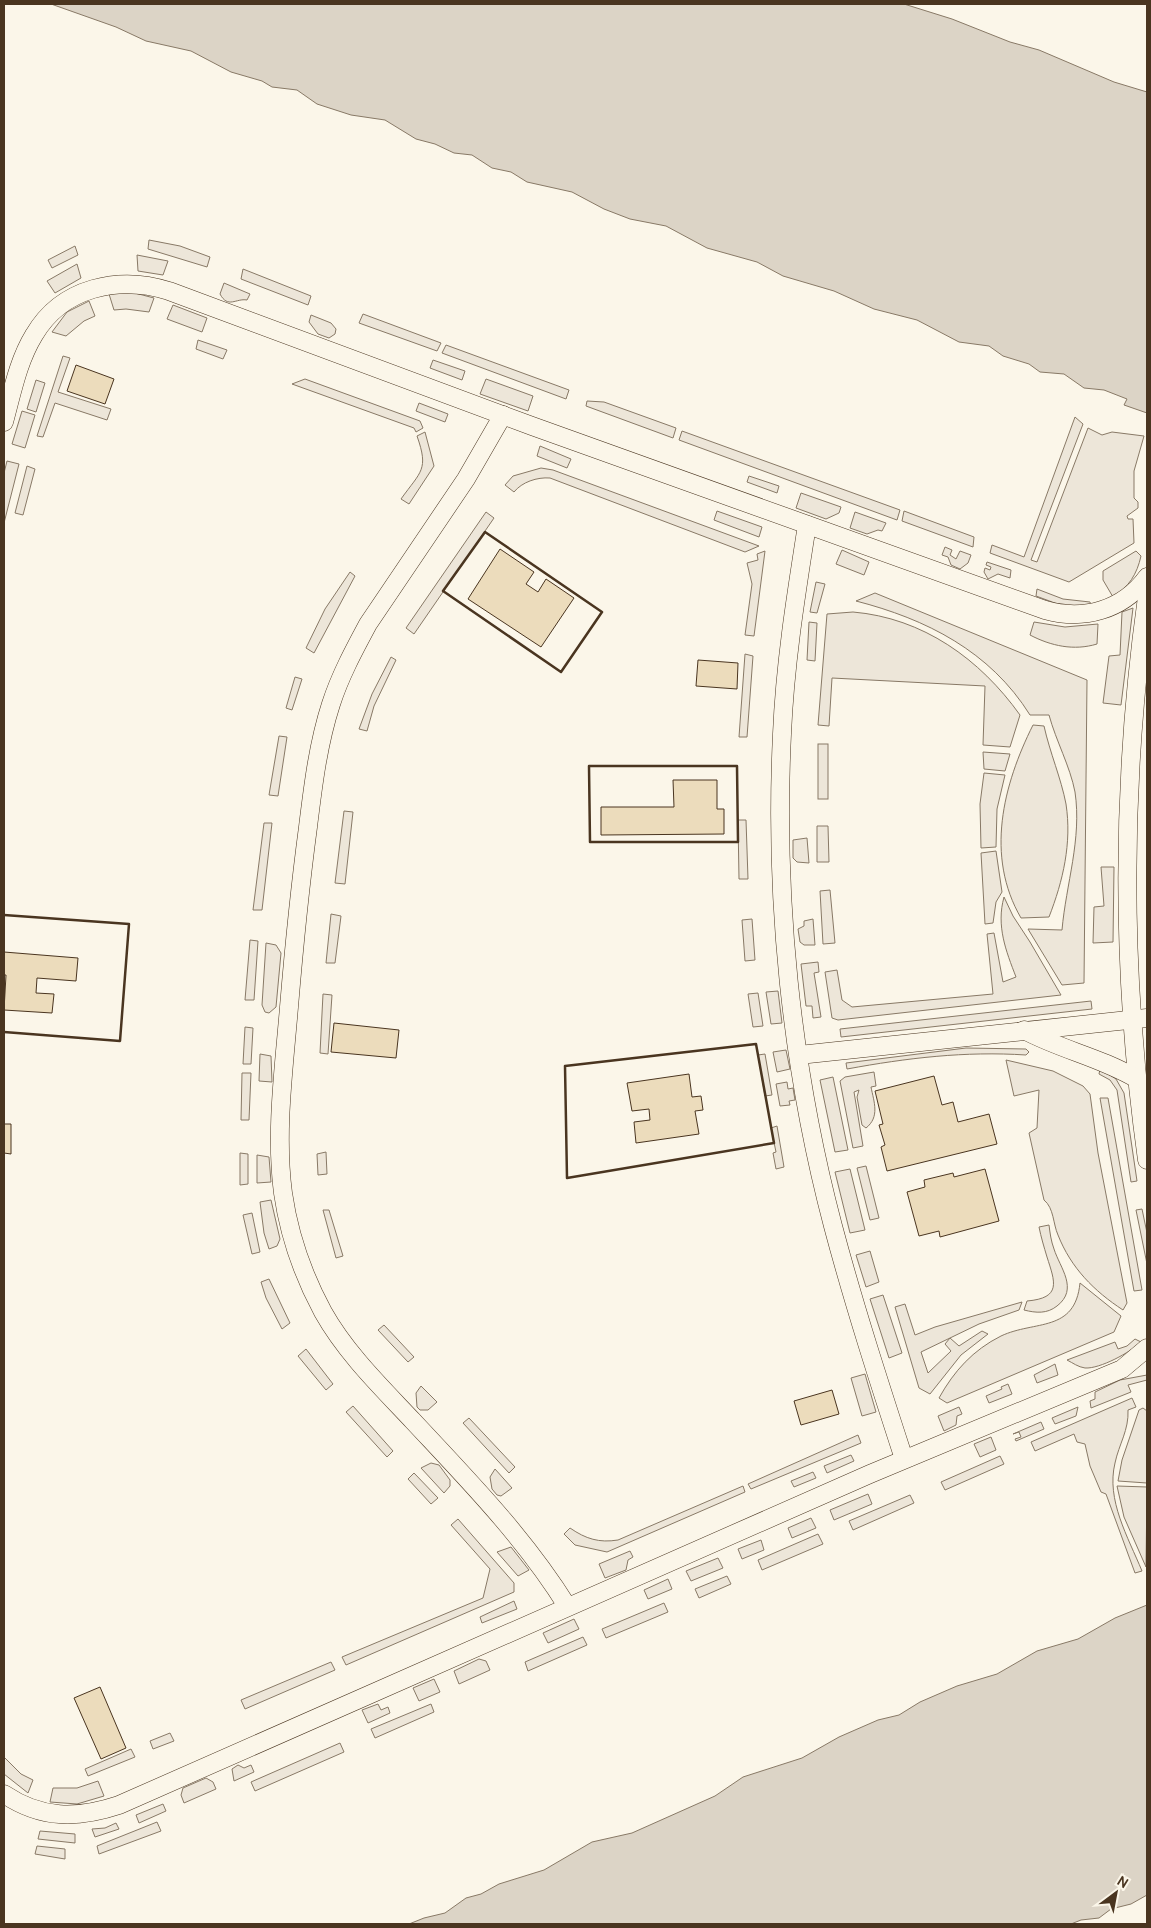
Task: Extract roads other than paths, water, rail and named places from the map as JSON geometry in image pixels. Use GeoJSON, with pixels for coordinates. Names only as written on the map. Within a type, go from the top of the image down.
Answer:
{"type":"FeatureCollection","features":[{"type":"Feature","properties":{"kind":"street"},"geometry":{"type":"LineString","coordinates":[[4,422],[24,354],[42,323],[61,305],[83,292],[112,284],[126,283],[169,291],[503,415],[1057,613],[1081,615],[1106,610],[1126,599],[1147,577]]}},
{"type":"Feature","properties":{"kind":"street"},"geometry":{"type":"LineString","coordinates":[[503,415],[466,479],[368,624],[342,676],[332,703],[316,768],[295,939],[283,1090],[281,1168],[284,1200],[293,1242],[312,1290],[337,1334],[369,1374],[517,1535],[539,1562],[567,1606]]}},
{"type":"Feature","properties":{"kind":"street"},"geometry":{"type":"LineString","coordinates":[[807,525],[788,655],[780,780],[784,918],[798,1055],[814,1140],[833,1224],[904,1459]]}},
{"type":"Feature","properties":{"kind":"street"},"geometry":{"type":"LineString","coordinates":[[1147,597],[1132,743],[1128,938],[1139,979],[1140,1018],[1137,1079],[1147,1160]]}},
{"type":"Feature","properties":{"kind":"street"},"geometry":{"type":"LineString","coordinates":[[798,1055],[1140,1018]]}},
{"type":"Feature","properties":{"kind":"street"},"geometry":{"type":"LineString","coordinates":[[1023,1030],[1052,1044],[1101,1060],[1137,1079]]}},
{"type":"Feature","properties":{"kind":"street"},"geometry":{"type":"LineString","coordinates":[[4,1794],[26,1807],[50,1814],[68,1816],[104,1810],[904,1459],[1122,1369],[1147,1348]]}},
{"type":"Feature","properties":{"kind":"street"},"geometry":{"type":"LineString","coordinates":[[1122,1369],[1147,1367]]}}]}
